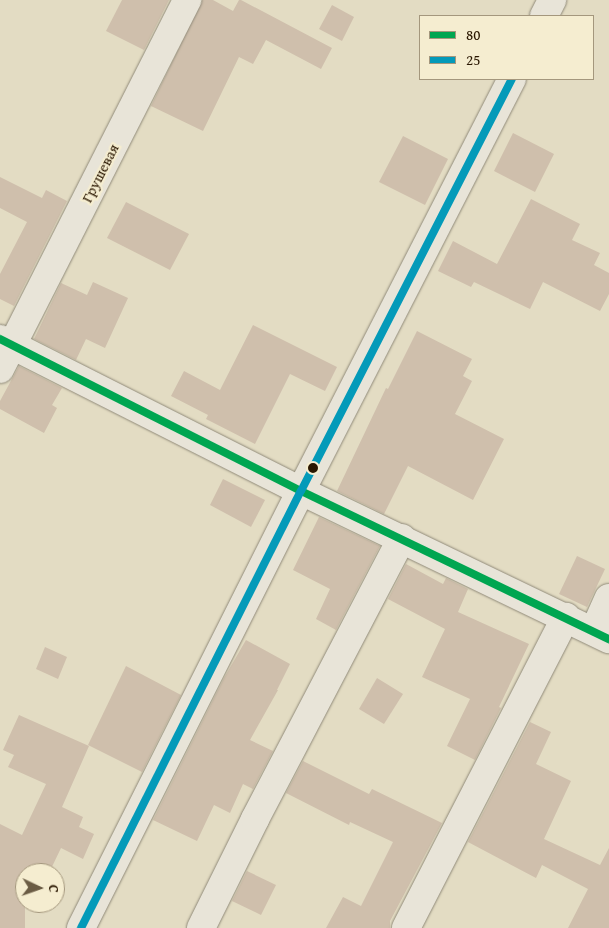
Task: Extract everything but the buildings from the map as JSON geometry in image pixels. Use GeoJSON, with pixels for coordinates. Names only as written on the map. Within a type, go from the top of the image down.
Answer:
{"type":"FeatureCollection","features":[{"type":"Feature","properties":{"kind":"street","name":"Грушевая"},"geometry":{"type":"LineString","coordinates":[[0,369],[6,342],[187,0]]}},
{"type":"Feature","properties":{"kind":"street"},"geometry":{"type":"LineString","coordinates":[[544,15],[552,0]]}},
{"type":"Feature","properties":{"kind":"street"},"geometry":{"type":"LineString","coordinates":[[82,928],[301,490],[511,80]]}},
{"type":"Feature","properties":{"kind":"street"},"geometry":{"type":"LineString","coordinates":[[6,342],[301,490],[601,635],[609,598]]}},
{"type":"Feature","properties":{"kind":"street"},"geometry":{"type":"LineString","coordinates":[[201,928],[255,819],[402,538]]}},
{"type":"Feature","properties":{"kind":"street"},"geometry":{"type":"LineString","coordinates":[[406,928],[566,617]]}},
{"type":"Feature","properties":{"kind":"transit line","name":"25"},"geometry":{"type":"LineString","coordinates":[[81,928],[301,491],[511,80]]}},
{"type":"Feature","properties":{"kind":"transit line","name":"80"},"geometry":{"type":"LineString","coordinates":[[0,339],[301,491],[609,639]]}}]}
